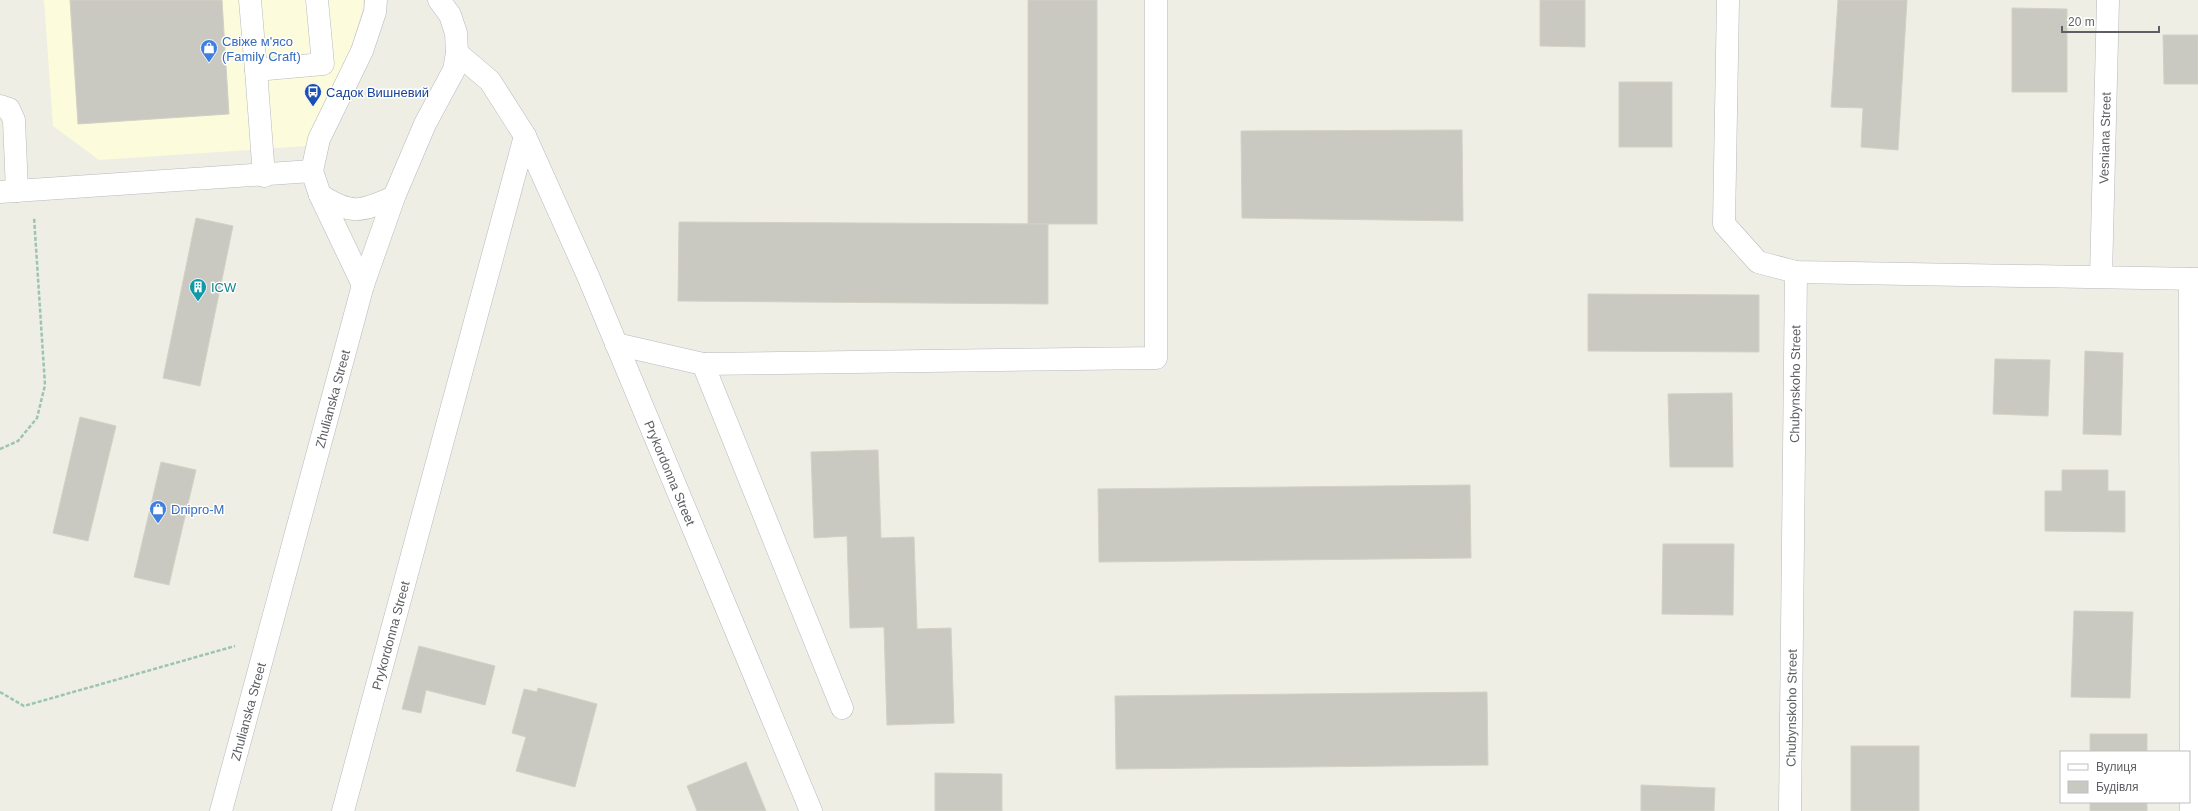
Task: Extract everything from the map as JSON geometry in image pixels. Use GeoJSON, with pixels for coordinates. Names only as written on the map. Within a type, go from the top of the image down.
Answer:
{"type":"FeatureCollection","features":[{"type":"Feature","properties":{"kind":"street"},"geometry":{"type":"LineString","coordinates":[[250,0],[264,176]]}},
{"type":"Feature","properties":{"kind":"street"},"geometry":{"type":"LineString","coordinates":[[256,70],[323,64],[317,0]]}},
{"type":"Feature","properties":{"kind":"street","name":"Zhulianska Street"},"geometry":{"type":"LineString","coordinates":[[221,811],[363,285],[394,197],[425,124],[454,70],[457,53],[456,33],[450,15],[439,0]]}},
{"type":"Feature","properties":{"kind":"street"},"geometry":{"type":"LineString","coordinates":[[616,344],[703,364],[1156,358],[1156,0]]}},
{"type":"Feature","properties":{"kind":"street"},"geometry":{"type":"LineString","coordinates":[[1728,0],[1724,224],[1758,262],[1796,272],[2101,276],[2194,279],[2191,811]]}},
{"type":"Feature","properties":{"kind":"street","name":"Vesniana Street"},"geometry":{"type":"LineString","coordinates":[[2101,276],[2108,0]]}},
{"type":"Feature","properties":{"kind":"street"},"geometry":{"type":"LineString","coordinates":[[363,285],[320,195],[312,171],[319,139],[351,76],[380,4]]}},
{"type":"Feature","properties":{"kind":"street","name":"Prykordonna Street"},"geometry":{"type":"LineString","coordinates":[[457,53],[490,81],[525,136],[616,344],[811,811]]}},
{"type":"Feature","properties":{"kind":"street"},"geometry":{"type":"LineString","coordinates":[[0,106],[9,109],[14,120],[17,191],[264,176],[312,171]]}},
{"type":"Feature","properties":{"kind":"street","name":"Prykordonna Street"},"geometry":{"type":"LineString","coordinates":[[343,811],[525,136]]}},
{"type":"Feature","properties":{"kind":"street"},"geometry":{"type":"LineString","coordinates":[[320,195],[338,207],[351,210],[373,207],[394,197]]}},
{"type":"Feature","properties":{"kind":"street","name":"Chubynskoho Street"},"geometry":{"type":"LineString","coordinates":[[1790,811],[1796,272]]}},
{"type":"Feature","properties":{"kind":"street"},"geometry":{"type":"LineString","coordinates":[[703,364],[842,708]]}},
{"type":"Feature","properties":{"kind":"path"},"geometry":{"type":"LineString","coordinates":[[0,449],[18,441],[37,418],[45,385],[17,191]]}},
{"type":"Feature","properties":{"kind":"path"},"geometry":{"type":"LineString","coordinates":[[0,692],[24,706],[268,637]]}},
{"type":"Feature","properties":{"kind":"shaded area"},"geometry":{"type":"Polygon","coordinates":[[[44,0],[363,0],[363,8],[351,48],[332,98],[307,146],[99,160],[53,126],[44,0]]]}},
{"type":"Feature","properties":{"kind":"building"},"geometry":{"type":"Polygon","coordinates":[[[70,0],[222,0],[229,114],[78,124],[70,0]]]}},
{"type":"Feature","properties":{"kind":"building"},"geometry":{"type":"Polygon","coordinates":[[[1028,0],[1097,0],[1097,224],[1028,224],[1028,0]]]}},
{"type":"Feature","properties":{"kind":"building"},"geometry":{"type":"Polygon","coordinates":[[[1540,0],[1585,0],[1585,47],[1540,46],[1540,0]]]}},
{"type":"Feature","properties":{"kind":"building"},"geometry":{"type":"Polygon","coordinates":[[[1838,0],[1907,0],[1898,150],[1861,147],[1863,108],[1831,107],[1838,0]]]}},
{"type":"Feature","properties":{"kind":"building"},"geometry":{"type":"Polygon","coordinates":[[[2012,8],[2067,9],[2067,92],[2012,92],[2012,8]]]}},
{"type":"Feature","properties":{"kind":"building"},"geometry":{"type":"Polygon","coordinates":[[[2163,35],[2198,35],[2198,84],[2164,84],[2163,35]]]}},
{"type":"Feature","properties":{"kind":"building"},"geometry":{"type":"Polygon","coordinates":[[[1619,82],[1672,82],[1672,147],[1619,147],[1619,82]]]}},
{"type":"Feature","properties":{"kind":"building"},"geometry":{"type":"Polygon","coordinates":[[[1462,130],[1463,221],[1242,218],[1241,131],[1462,130]]]}},
{"type":"Feature","properties":{"kind":"building","name":"ICW"},"geometry":{"type":"Polygon","coordinates":[[[196,218],[233,226],[200,386],[163,378],[196,218]]]}},
{"type":"Feature","properties":{"kind":"building"},"geometry":{"type":"Polygon","coordinates":[[[679,222],[1048,224],[1048,304],[678,301],[679,222]]]}},
{"type":"Feature","properties":{"kind":"building"},"geometry":{"type":"Polygon","coordinates":[[[1588,294],[1759,295],[1759,352],[1588,351],[1588,294]]]}},
{"type":"Feature","properties":{"kind":"building"},"geometry":{"type":"Polygon","coordinates":[[[2085,351],[2123,353],[2121,435],[2083,434],[2085,351]]]}},
{"type":"Feature","properties":{"kind":"building"},"geometry":{"type":"Polygon","coordinates":[[[1995,359],[2050,360],[2048,416],[1993,414],[1995,359]]]}},
{"type":"Feature","properties":{"kind":"building"},"geometry":{"type":"Polygon","coordinates":[[[1732,393],[1733,467],[1670,467],[1668,394],[1732,393]]]}},
{"type":"Feature","properties":{"kind":"building"},"geometry":{"type":"Polygon","coordinates":[[[80,417],[116,426],[88,541],[53,533],[80,417]]]}},
{"type":"Feature","properties":{"kind":"building"},"geometry":{"type":"Polygon","coordinates":[[[878,450],[881,538],[914,537],[917,629],[951,628],[954,723],[887,725],[884,627],[850,628],[847,536],[814,538],[811,452],[878,450]]]}},
{"type":"Feature","properties":{"kind":"building"},"geometry":{"type":"Polygon","coordinates":[[[161,462],[196,470],[169,585],[134,577],[161,462]]]}},
{"type":"Feature","properties":{"kind":"building"},"geometry":{"type":"Polygon","coordinates":[[[2062,470],[2108,470],[2108,491],[2125,491],[2125,532],[2045,531],[2045,491],[2062,491],[2062,470]]]}},
{"type":"Feature","properties":{"kind":"building"},"geometry":{"type":"Polygon","coordinates":[[[1470,485],[1471,558],[1099,562],[1098,489],[1470,485]]]}},
{"type":"Feature","properties":{"kind":"building"},"geometry":{"type":"Polygon","coordinates":[[[1663,544],[1734,544],[1733,615],[1662,614],[1663,544]]]}},
{"type":"Feature","properties":{"kind":"building"},"geometry":{"type":"Polygon","coordinates":[[[2074,611],[2133,612],[2130,698],[2071,697],[2074,611]]]}},
{"type":"Feature","properties":{"kind":"building"},"geometry":{"type":"Polygon","coordinates":[[[419,646],[495,666],[485,705],[426,690],[421,713],[402,709],[419,646]]]}},
{"type":"Feature","properties":{"kind":"building"},"geometry":{"type":"Polygon","coordinates":[[[538,688],[597,704],[575,787],[516,771],[526,737],[512,733],[524,689],[537,692],[538,688]]]}},
{"type":"Feature","properties":{"kind":"building"},"geometry":{"type":"Polygon","coordinates":[[[1487,692],[1488,765],[1116,769],[1115,696],[1487,692]]]}},
{"type":"Feature","properties":{"kind":"building"},"geometry":{"type":"Polygon","coordinates":[[[2090,734],[2147,734],[2147,751],[2090,751],[2090,734]]]}},
{"type":"Feature","properties":{"kind":"building"},"geometry":{"type":"Polygon","coordinates":[[[1851,746],[1919,746],[1919,811],[1851,811],[1851,746]]]}},
{"type":"Feature","properties":{"kind":"building"},"geometry":{"type":"Polygon","coordinates":[[[746,762],[766,811],[697,811],[687,786],[746,762]]]}},
{"type":"Feature","properties":{"kind":"building"},"geometry":{"type":"Polygon","coordinates":[[[935,773],[1002,774],[1002,811],[935,811],[935,773]]]}},
{"type":"Feature","properties":{"kind":"building"},"geometry":{"type":"Polygon","coordinates":[[[1641,785],[1715,788],[1714,811],[1641,811],[1641,785]]]}},
{"type":"Feature","properties":{"kind":"building"},"geometry":{"type":"Polygon","coordinates":[[[2090,803],[2147,803],[2147,811],[2090,811],[2090,803]]]}},
{"type":"Feature","properties":{"kind":"place","name":"Свіже м'ясо (Family Craft)"},"geometry":{"type":"Point","coordinates":[209,63]}},
{"type":"Feature","properties":{"kind":"place","name":"Садок Вишневий"},"geometry":{"type":"Point","coordinates":[313,107]}},
{"type":"Feature","properties":{"kind":"place","name":"ICW"},"geometry":{"type":"Point","coordinates":[198,302]}},
{"type":"Feature","properties":{"kind":"place","name":"Dnipro-M"},"geometry":{"type":"Point","coordinates":[158,524]}}]}
